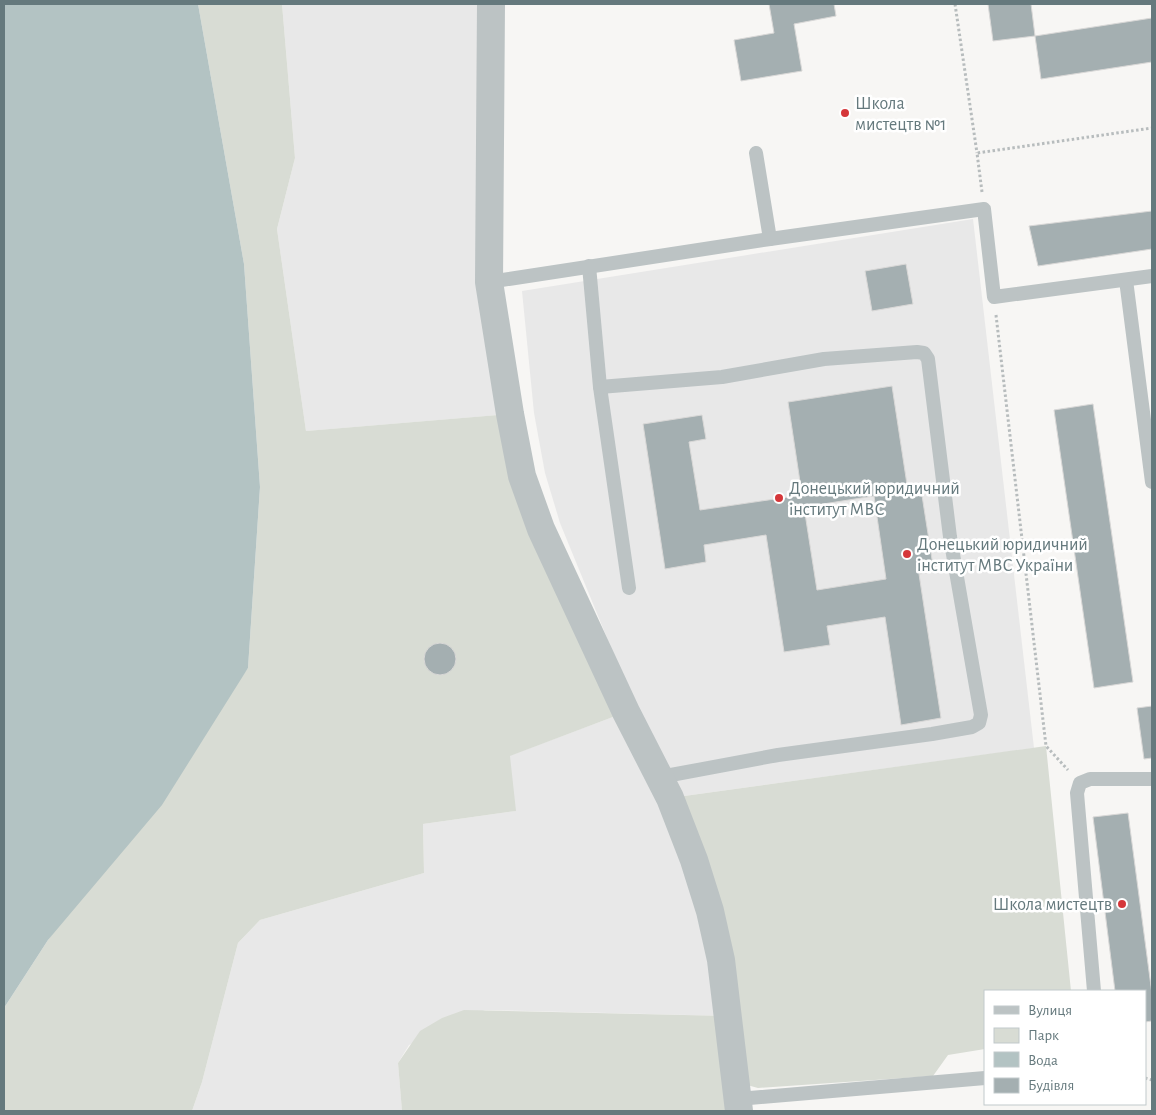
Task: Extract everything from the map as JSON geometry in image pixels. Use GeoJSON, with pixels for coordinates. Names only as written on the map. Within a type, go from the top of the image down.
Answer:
{"type":"FeatureCollection","features":[{"type":"Feature","properties":{"kind":"street"},"geometry":{"type":"LineString","coordinates":[[491,4],[489,282],[522,476],[541,529],[626,712],[660,777],[694,860],[710,911],[721,960],[738,1105]]}},
{"type":"Feature","properties":{"kind":"lane"},"geometry":{"type":"LineString","coordinates":[[756,153],[770,239]]}},
{"type":"Feature","properties":{"kind":"lane"},"geometry":{"type":"LineString","coordinates":[[489,282],[770,239],[984,209],[994,297],[1152,276]]}},
{"type":"Feature","properties":{"kind":"lane"},"geometry":{"type":"LineString","coordinates":[[589,266],[600,387],[629,588]]}},
{"type":"Feature","properties":{"kind":"lane"},"geometry":{"type":"LineString","coordinates":[[1126,280],[1152,482]]}},
{"type":"Feature","properties":{"kind":"lane"},"geometry":{"type":"LineString","coordinates":[[600,387],[722,377],[824,359],[917,352],[924,353],[928,359],[950,537],[980,715],[979,723],[972,727],[932,734],[778,755],[660,777]]}},
{"type":"Feature","properties":{"kind":"lane"},"geometry":{"type":"LineString","coordinates":[[1094,990],[1077,792],[1080,783],[1090,780],[1152,779]]}},
{"type":"Feature","properties":{"kind":"lane"},"geometry":{"type":"LineString","coordinates":[[738,1105],[984,1078]]}},
{"type":"Feature","properties":{"kind":"path"},"geometry":{"type":"LineString","coordinates":[[955,4],[984,209]]}},
{"type":"Feature","properties":{"kind":"path"},"geometry":{"type":"LineString","coordinates":[[977,152],[1152,128]]}},
{"type":"Feature","properties":{"kind":"path"},"geometry":{"type":"LineString","coordinates":[[994,297],[1046,746],[1080,783]]}},
{"type":"Feature","properties":{"kind":"shaded area"},"geometry":{"type":"Polygon","coordinates":[[[282,4],[491,4],[489,282],[510,414],[306,431],[277,229],[295,158],[282,4]]]}},
{"type":"Feature","properties":{"kind":"shaded area","name":"Донецький юридичний інститут МВС"},"geometry":{"type":"Polygon","coordinates":[[[973,219],[1034,748],[677,797],[632,699],[560,523],[545,473],[534,413],[522,291],[973,219]]]}},
{"type":"Feature","properties":{"kind":"shaded area"},"geometry":{"type":"Polygon","coordinates":[[[626,712],[660,777],[728,1016],[485,1010],[409,1045],[398,1063],[402,1111],[192,1111],[202,1082],[238,943],[260,920],[424,873],[423,824],[515,811],[509,756],[626,712]]]}},
{"type":"Feature","properties":{"kind":"green space"},"geometry":{"type":"Polygon","coordinates":[[[198,4],[282,4],[295,158],[277,229],[306,431],[510,414],[626,712],[510,756],[516,811],[423,824],[424,873],[260,920],[238,943],[202,1082],[192,1111],[4,1111],[4,1008],[48,940],[248,668],[260,487],[244,264],[198,4]]]}},
{"type":"Feature","properties":{"kind":"green space"},"geometry":{"type":"Polygon","coordinates":[[[1046,746],[1071,990],[984,990],[984,1049],[948,1055],[933,1076],[758,1088],[747,1085],[677,797],[1046,746]]]}},
{"type":"Feature","properties":{"kind":"green space"},"geometry":{"type":"Polygon","coordinates":[[[464,1010],[728,1016],[739,1111],[402,1111],[398,1063],[420,1031],[442,1018],[464,1010]]]}},
{"type":"Feature","properties":{"kind":"water"},"geometry":{"type":"Polygon","coordinates":[[[4,4],[198,4],[244,264],[260,487],[248,668],[162,805],[48,940],[4,1008],[5,412],[4,4]]]}},
{"type":"Feature","properties":{"kind":"building"},"geometry":{"type":"Polygon","coordinates":[[[769,4],[834,4],[836,16],[794,24],[802,71],[741,81],[734,40],[774,33],[769,4]]]}},
{"type":"Feature","properties":{"kind":"building"},"geometry":{"type":"Polygon","coordinates":[[[988,4],[1031,4],[1035,36],[993,41],[988,4]]]}},
{"type":"Feature","properties":{"kind":"building"},"geometry":{"type":"Polygon","coordinates":[[[1152,18],[1152,62],[1041,79],[1035,36],[1152,18]]]}},
{"type":"Feature","properties":{"kind":"building"},"geometry":{"type":"Polygon","coordinates":[[[1152,211],[1152,249],[1038,266],[1029,226],[1152,211]]]}},
{"type":"Feature","properties":{"kind":"building"},"geometry":{"type":"Polygon","coordinates":[[[906,264],[913,304],[872,311],[865,271],[906,264]]]}},
{"type":"Feature","properties":{"kind":"building","name":"Донецький юридичний інститут МВС України"},"geometry":{"type":"Polygon","coordinates":[[[892,386],[908,491],[921,489],[934,572],[919,574],[941,718],[901,725],[885,617],[827,626],[830,645],[784,652],[766,535],[704,545],[706,562],[665,569],[643,424],[702,415],[706,439],[689,442],[700,510],[802,495],[788,402],[892,386]],[[874,496],[804,507],[817,590],[886,579],[874,496]]]}},
{"type":"Feature","properties":{"kind":"building"},"geometry":{"type":"Polygon","coordinates":[[[1093,404],[1133,682],[1094,688],[1054,410],[1093,404]]]}},
{"type":"Feature","properties":{"kind":"building"},"geometry":{"type":"Polygon","coordinates":[[[440,643],[452,647],[456,659],[452,671],[440,675],[428,671],[424,659],[428,647],[440,643]]]}},
{"type":"Feature","properties":{"kind":"building"},"geometry":{"type":"Polygon","coordinates":[[[1152,706],[1152,758],[1144,759],[1137,708],[1152,706]]]}},
{"type":"Feature","properties":{"kind":"building","name":"Школа мистецтв"},"geometry":{"type":"Polygon","coordinates":[[[1128,813],[1152,994],[1152,1021],[1146,1022],[1146,990],[1115,990],[1093,817],[1128,813]]]}},
{"type":"Feature","properties":{"kind":"place","name":"Школа мистецтв №1"},"geometry":{"type":"Point","coordinates":[845,113]}},
{"type":"Feature","properties":{"kind":"place","name":"Донецький юридичний інститут МВС"},"geometry":{"type":"Point","coordinates":[779,498]}},
{"type":"Feature","properties":{"kind":"place","name":"Донецький юридичний інститут МВС України"},"geometry":{"type":"Point","coordinates":[907,554]}},
{"type":"Feature","properties":{"kind":"place","name":"Школа мистецтв"},"geometry":{"type":"Point","coordinates":[1122,904]}}]}
